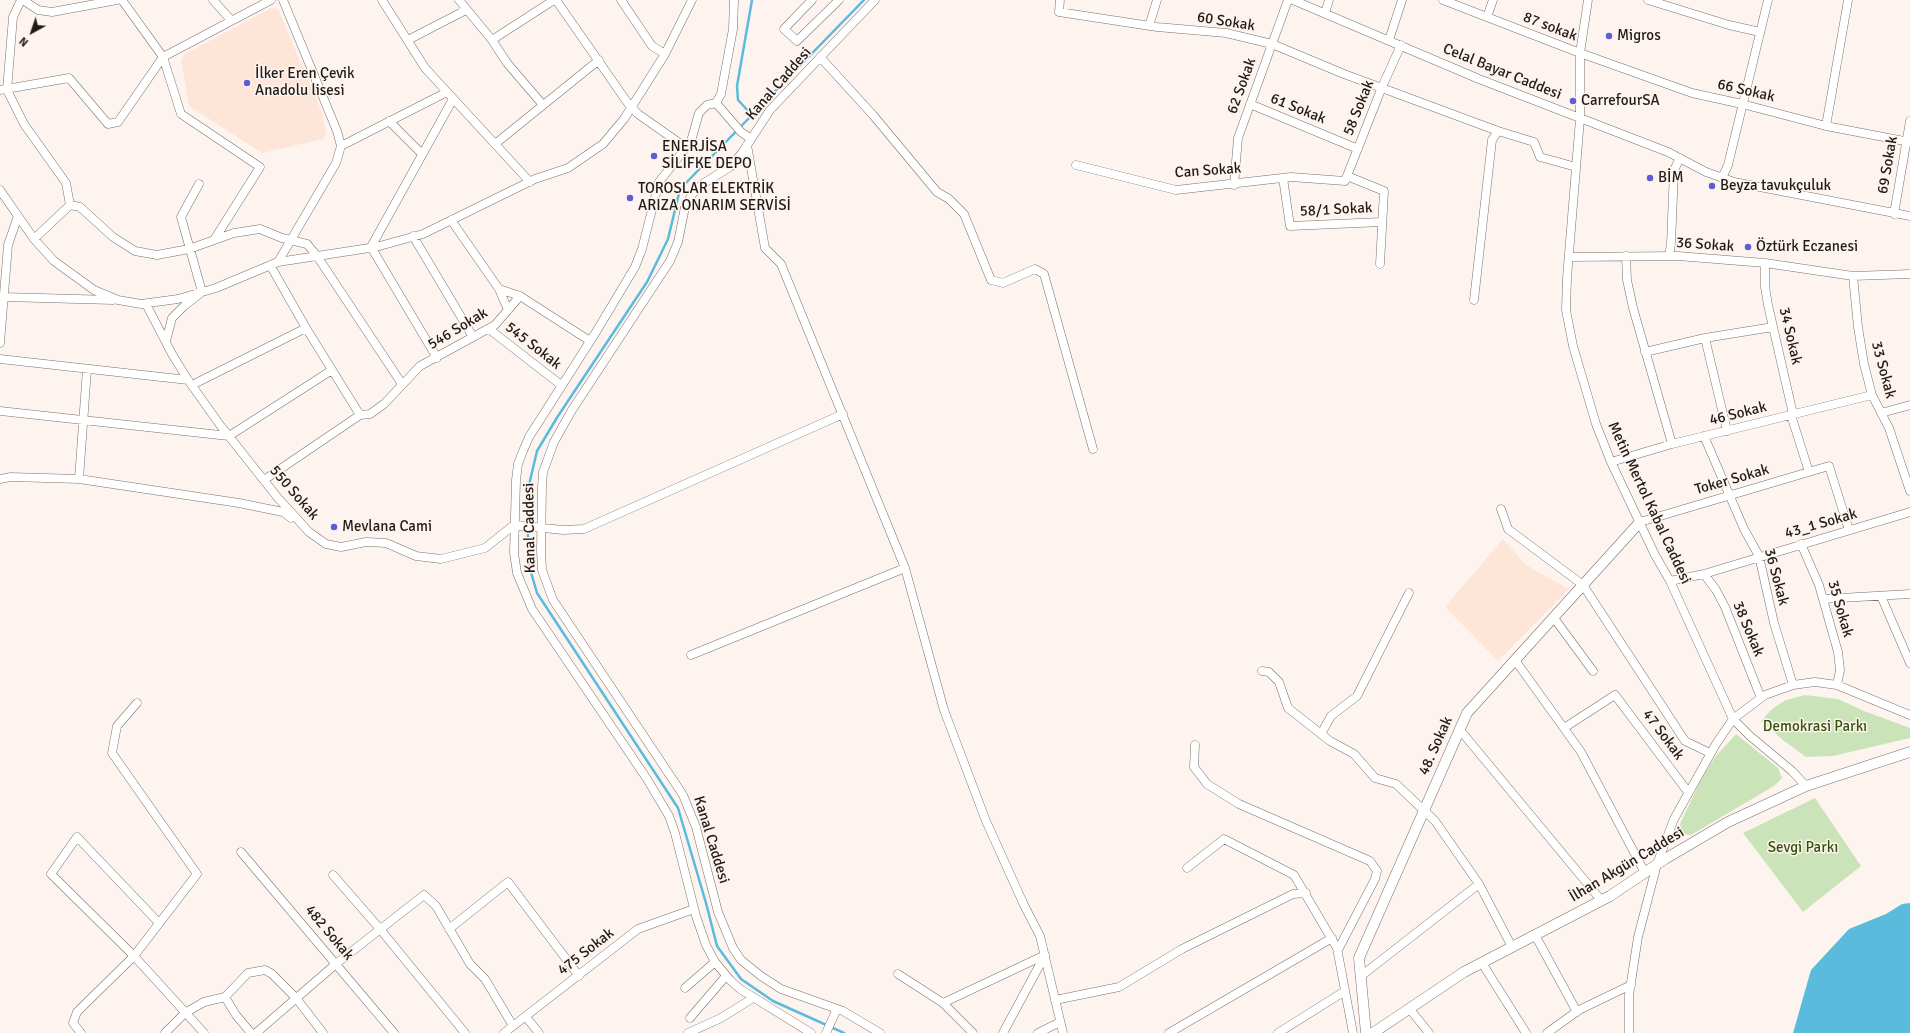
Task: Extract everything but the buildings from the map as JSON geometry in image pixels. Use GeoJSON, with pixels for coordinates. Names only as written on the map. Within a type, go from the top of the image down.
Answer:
{"type":"FeatureCollection","features":[{"type":"Feature","properties":{"kind":"main road","name":"48. Sokak"},"geometry":{"type":"LineString","coordinates":[[1366,1033],[1359,958],[1467,713],[1640,522]]}},
{"type":"Feature","properties":{"kind":"main road","name":"İlhan Akgün Caddesi"},"geometry":{"type":"LineString","coordinates":[[1373,1033],[1409,1008],[1482,963],[1601,900],[1657,864],[1728,822],[1806,786],[1910,752]]}},
{"type":"Feature","properties":{"kind":"street"},"geometry":{"type":"LineString","coordinates":[[70,205],[66,183],[24,124],[3,90],[13,18],[22,0],[38,10],[52,12],[104,1],[117,0]]}},
{"type":"Feature","properties":{"kind":"street"},"geometry":{"type":"LineString","coordinates":[[122,0],[163,57],[181,114],[260,167],[214,240]]}},
{"type":"Feature","properties":{"kind":"street"},"geometry":{"type":"LineString","coordinates":[[213,0],[231,20]]}},
{"type":"Feature","properties":{"kind":"street"},"geometry":{"type":"LineString","coordinates":[[3,90],[69,78],[108,124],[118,122],[163,57],[271,0]]}},
{"type":"Feature","properties":{"kind":"street"},"geometry":{"type":"LineString","coordinates":[[274,263],[290,240],[336,163],[341,146],[337,131],[284,0]]}},
{"type":"Feature","properties":{"kind":"street"},"geometry":{"type":"LineString","coordinates":[[382,0],[425,68],[530,182]]}},
{"type":"Feature","properties":{"kind":"street"},"geometry":{"type":"LineString","coordinates":[[459,0],[492,40],[507,63],[543,105]]}},
{"type":"Feature","properties":{"kind":"street"},"geometry":{"type":"LineString","coordinates":[[492,40],[555,0],[631,107],[644,120],[685,148]]}},
{"type":"Feature","properties":{"kind":"street"},"geometry":{"type":"LineString","coordinates":[[622,0],[652,46],[665,54]]}},
{"type":"Feature","properties":{"kind":"street"},"geometry":{"type":"LineString","coordinates":[[4,297],[118,300],[146,304],[178,298],[216,288],[274,263],[371,248],[413,236],[451,220],[530,182],[568,168],[603,144],[612,135],[665,54],[692,0]]}},
{"type":"Feature","properties":{"kind":"street"},"geometry":{"type":"LineString","coordinates":[[733,29],[734,0]]}},
{"type":"Feature","properties":{"kind":"street"},"geometry":{"type":"LineString","coordinates":[[738,0],[721,94],[716,103],[703,108],[697,119],[691,140],[659,182],[642,249],[635,267],[529,437],[518,464],[514,525],[515,560],[517,573],[532,610],[647,779],[669,816],[675,833],[694,909],[706,945],[715,962],[726,976],[753,998],[811,1033]]}},
{"type":"Feature","properties":{"kind":"street"},"geometry":{"type":"LineString","coordinates":[[812,0],[784,29],[797,41],[839,0]]}},
{"type":"Feature","properties":{"kind":"street","name":"Kanal Caddesi"},"geometry":{"type":"LineString","coordinates":[[875,0],[770,110],[730,167],[693,194],[685,207],[678,242],[670,261],[572,410],[554,442],[543,472],[542,570],[546,585],[566,620],[673,777],[683,795],[696,827],[718,912],[733,948],[750,968],[772,984],[880,1033]]}},
{"type":"Feature","properties":{"kind":"street","name":"60 Sokak"},"geometry":{"type":"LineString","coordinates":[[1060,0],[1059,12],[1149,26],[1226,33],[1272,44],[1498,131],[1534,142],[1540,157],[1576,167]]}},
{"type":"Feature","properties":{"kind":"street"},"geometry":{"type":"LineString","coordinates":[[1149,26],[1158,0]]}},
{"type":"Feature","properties":{"kind":"street","name":"62 Sokak"},"geometry":{"type":"LineString","coordinates":[[1234,185],[1238,138],[1288,0]]}},
{"type":"Feature","properties":{"kind":"street","name":"Celal Bayar Caddesi"},"geometry":{"type":"LineString","coordinates":[[1293,0],[1580,119],[1668,152],[1706,172],[1722,178],[1734,182],[1910,216]]}},
{"type":"Feature","properties":{"kind":"street"},"geometry":{"type":"LineString","coordinates":[[1325,13],[1329,0]]}},
{"type":"Feature","properties":{"kind":"street"},"geometry":{"type":"LineString","coordinates":[[1389,40],[1402,0]]}},
{"type":"Feature","properties":{"kind":"street","name":"87 sokak"},"geometry":{"type":"LineString","coordinates":[[1443,0],[1580,53]]}},
{"type":"Feature","properties":{"kind":"street"},"geometry":{"type":"LineString","coordinates":[[1487,17],[1493,0]]}},
{"type":"Feature","properties":{"kind":"street","name":"Metin Mertol Kabal Caddesi"},"geometry":{"type":"LineString","coordinates":[[1588,0],[1580,53],[1580,119],[1566,310],[1573,346],[1596,424],[1612,462],[1655,555],[1670,581],[1733,718],[1750,736],[1792,771],[1806,786]]}},
{"type":"Feature","properties":{"kind":"street"},"geometry":{"type":"LineString","coordinates":[[1648,0],[1729,25],[1760,32]]}},
{"type":"Feature","properties":{"kind":"street"},"geometry":{"type":"LineString","coordinates":[[1722,178],[1728,165],[1768,0]]}},
{"type":"Feature","properties":{"kind":"street"},"geometry":{"type":"LineString","coordinates":[[1826,126],[1848,0]]}},
{"type":"Feature","properties":{"kind":"street"},"geometry":{"type":"LineString","coordinates":[[408,40],[466,10]]}},
{"type":"Feature","properties":{"kind":"street","name":"58 Sokak"},"geometry":{"type":"LineString","coordinates":[[1346,179],[1382,87],[1402,45]]}},
{"type":"Feature","properties":{"kind":"street","name":"66 Sokak"},"geometry":{"type":"LineString","coordinates":[[1580,53],[1692,94],[1742,104],[1826,126],[1908,142]]}},
{"type":"Feature","properties":{"kind":"street"},"geometry":{"type":"LineString","coordinates":[[820,57],[873,115],[937,192],[949,199],[964,214],[991,280],[1003,283],[1035,269],[1044,274],[1093,449]]}},
{"type":"Feature","properties":{"kind":"street"},"geometry":{"type":"LineString","coordinates":[[495,144],[599,60]]}},
{"type":"Feature","properties":{"kind":"street"},"geometry":{"type":"LineString","coordinates":[[341,146],[447,92]]}},
{"type":"Feature","properties":{"kind":"street"},"geometry":{"type":"LineString","coordinates":[[371,248],[453,99]]}},
{"type":"Feature","properties":{"kind":"street"},"geometry":{"type":"LineString","coordinates":[[716,103],[721,107],[727,118],[749,142],[765,248],[781,264],[905,568],[944,710],[986,821],[1024,905],[1040,936],[1063,1033]]}},
{"type":"Feature","properties":{"kind":"street","name":"61 Sokak"},"geometry":{"type":"LineString","coordinates":[[1250,104],[1358,149]]}},
{"type":"Feature","properties":{"kind":"street"},"geometry":{"type":"LineString","coordinates":[[389,121],[422,154]]}},
{"type":"Feature","properties":{"kind":"street","name":"69 Sokak"},"geometry":{"type":"LineString","coordinates":[[1894,214],[1908,142],[1910,121]]}},
{"type":"Feature","properties":{"kind":"street"},"geometry":{"type":"LineString","coordinates":[[1474,300],[1492,140],[1498,131]]}},
{"type":"Feature","properties":{"kind":"street"},"geometry":{"type":"LineString","coordinates":[[1669,256],[1674,170],[1680,158]]}},
{"type":"Feature","properties":{"kind":"street","name":"Can Sokak"},"geometry":{"type":"LineString","coordinates":[[1076,165],[1176,190],[1234,185],[1291,177],[1346,179]]}},
{"type":"Feature","properties":{"kind":"street","name":"58/1 Sokak"},"geometry":{"type":"LineString","coordinates":[[1283,178],[1290,226],[1382,222]]}},
{"type":"Feature","properties":{"kind":"street","name":"58/1 Sokak"},"geometry":{"type":"LineString","coordinates":[[1346,179],[1384,191],[1380,264]]}},
{"type":"Feature","properties":{"kind":"street"},"geometry":{"type":"LineString","coordinates":[[199,184],[181,217],[202,292]]}},
{"type":"Feature","properties":{"kind":"street"},"geometry":{"type":"LineString","coordinates":[[0,190],[34,239],[54,261],[94,290],[118,300]]}},
{"type":"Feature","properties":{"kind":"street"},"geometry":{"type":"LineString","coordinates":[[34,239],[70,205],[80,206],[113,237],[135,251],[157,255],[189,248],[234,233],[260,228],[290,240],[307,244],[318,256],[402,384]]}},
{"type":"Feature","properties":{"kind":"street"},"geometry":{"type":"LineString","coordinates":[[0,342],[8,245],[18,216]]}},
{"type":"Feature","properties":{"kind":"street"},"geometry":{"type":"LineString","coordinates":[[451,220],[499,289],[508,310]]}},
{"type":"Feature","properties":{"kind":"street"},"geometry":{"type":"LineString","coordinates":[[413,236],[473,337]]}},
{"type":"Feature","properties":{"kind":"street"},"geometry":{"type":"LineString","coordinates":[[371,248],[437,358]]}},
{"type":"Feature","properties":{"kind":"street"},"geometry":{"type":"LineString","coordinates":[[1626,256],[1627,280],[1645,352],[1672,444]]}},
{"type":"Feature","properties":{"kind":"street","name":"36 Sokak"},"geometry":{"type":"LineString","coordinates":[[1569,257],[1669,256],[1765,263],[1853,276],[1910,274]]}},
{"type":"Feature","properties":{"kind":"street"},"geometry":{"type":"LineString","coordinates":[[274,263],[306,328],[360,416]]}},
{"type":"Feature","properties":{"kind":"street","name":"34 Sokak"},"geometry":{"type":"LineString","coordinates":[[1765,263],[1765,287],[1773,327],[1792,415],[1809,472]]}},
{"type":"Feature","properties":{"kind":"street","name":"33 Sokak"},"geometry":{"type":"LineString","coordinates":[[1853,276],[1862,357],[1872,395],[1889,428],[1910,491]]}},
{"type":"Feature","properties":{"kind":"street"},"geometry":{"type":"LineString","coordinates":[[499,289],[520,296],[590,341]]}},
{"type":"Feature","properties":{"kind":"street"},"geometry":{"type":"LineString","coordinates":[[166,341],[172,318],[184,306],[202,292]]}},
{"type":"Feature","properties":{"kind":"street","name":"546 Sokak"},"geometry":{"type":"LineString","coordinates":[[264,480],[360,416],[370,414],[384,404],[420,366],[495,325],[520,296]]}},
{"type":"Feature","properties":{"kind":"street","name":"550 Sokak"},"geometry":{"type":"LineString","coordinates":[[146,304],[190,382],[229,436],[264,480],[309,532],[326,544],[341,548],[366,542],[386,543],[416,556],[440,559],[485,548],[514,525]]}},
{"type":"Feature","properties":{"kind":"street"},"geometry":{"type":"LineString","coordinates":[[1645,352],[1705,338],[1773,327]]}},
{"type":"Feature","properties":{"kind":"street"},"geometry":{"type":"LineString","coordinates":[[0,359],[190,382],[306,328]]}},
{"type":"Feature","properties":{"kind":"street","name":"545 Sokak"},"geometry":{"type":"LineString","coordinates":[[489,329],[561,385]]}},
{"type":"Feature","properties":{"kind":"street"},"geometry":{"type":"LineString","coordinates":[[1705,338],[1727,431]]}},
{"type":"Feature","properties":{"kind":"street"},"geometry":{"type":"LineString","coordinates":[[79,479],[87,369]]}},
{"type":"Feature","properties":{"kind":"street"},"geometry":{"type":"LineString","coordinates":[[0,411],[229,436],[332,370]]}},
{"type":"Feature","properties":{"kind":"street","name":"46 Sokak"},"geometry":{"type":"LineString","coordinates":[[1612,462],[1672,444],[1872,395]]}},
{"type":"Feature","properties":{"kind":"street"},"geometry":{"type":"LineString","coordinates":[[1881,413],[1910,405]]}},
{"type":"Feature","properties":{"kind":"street"},"geometry":{"type":"LineString","coordinates":[[514,525],[563,530],[584,529],[843,414]]}},
{"type":"Feature","properties":{"kind":"street","name":"36 Sokak"},"geometry":{"type":"LineString","coordinates":[[1704,436],[1744,529],[1759,556],[1774,623],[1793,685]]}},
{"type":"Feature","properties":{"kind":"street","name":"Toker Sokak"},"geometry":{"type":"LineString","coordinates":[[1640,522],[1829,466],[1849,530]]}},
{"type":"Feature","properties":{"kind":"street"},"geometry":{"type":"LineString","coordinates":[[0,479],[11,477],[79,479],[283,512],[309,532]]}},
{"type":"Feature","properties":{"kind":"street"},"geometry":{"type":"LineString","coordinates":[[1501,509],[1508,529],[1583,585],[1685,741],[1710,753]]}},
{"type":"Feature","properties":{"kind":"street","name":"43_1 Sokak"},"geometry":{"type":"LineString","coordinates":[[1670,581],[1704,574],[1759,556],[1910,512]]}},
{"type":"Feature","properties":{"kind":"street","name":"35 Sokak"},"geometry":{"type":"LineString","coordinates":[[1801,544],[1823,599],[1838,652],[1840,670],[1837,685]]}},
{"type":"Feature","properties":{"kind":"street"},"geometry":{"type":"LineString","coordinates":[[692,656],[905,568]]}},
{"type":"Feature","properties":{"kind":"street","name":"38 Sokak"},"geometry":{"type":"LineString","coordinates":[[1704,574],[1716,590],[1762,698]]}},
{"type":"Feature","properties":{"kind":"street"},"geometry":{"type":"LineString","coordinates":[[1321,734],[1331,716],[1356,696],[1409,594]]}},
{"type":"Feature","properties":{"kind":"street"},"geometry":{"type":"LineString","coordinates":[[1823,599],[1910,594]]}},
{"type":"Feature","properties":{"kind":"street"},"geometry":{"type":"LineString","coordinates":[[1881,596],[1910,663]]}},
{"type":"Feature","properties":{"kind":"street"},"geometry":{"type":"LineString","coordinates":[[1554,618],[1593,672]]}},
{"type":"Feature","properties":{"kind":"street"},"geometry":{"type":"LineString","coordinates":[[1515,660],[1581,752],[1645,872]]}},
{"type":"Feature","properties":{"kind":"street"},"geometry":{"type":"LineString","coordinates":[[1262,671],[1269,672],[1278,682],[1288,708],[1321,734],[1354,754],[1375,778],[1396,784],[1435,821],[1479,884],[1512,947]]}},
{"type":"Feature","properties":{"kind":"street"},"geometry":{"type":"LineString","coordinates":[[1629,1033],[1631,985],[1638,937],[1657,864],[1674,819],[1688,792],[1710,753],[1733,718],[1762,698],[1793,685],[1815,682],[1837,685],[1910,715]]}},
{"type":"Feature","properties":{"kind":"street","name":"47 Sokak"},"geometry":{"type":"LineString","coordinates":[[1564,728],[1615,694],[1688,792]]}},
{"type":"Feature","properties":{"kind":"street"},"geometry":{"type":"LineString","coordinates":[[81,1033],[73,1023],[77,1012],[134,956],[197,874],[112,753],[117,726],[137,703]]}},
{"type":"Feature","properties":{"kind":"street"},"geometry":{"type":"LineString","coordinates":[[1460,730],[1601,900]]}},
{"type":"Feature","properties":{"kind":"street"},"geometry":{"type":"LineString","coordinates":[[1195,745],[1194,767],[1207,784],[1239,804],[1370,861],[1377,871],[1375,880],[1338,950]]}},
{"type":"Feature","properties":{"kind":"street"},"geometry":{"type":"LineString","coordinates":[[159,923],[77,837],[51,874],[134,956],[204,1033]]}},
{"type":"Feature","properties":{"kind":"street"},"geometry":{"type":"LineString","coordinates":[[1187,868],[1224,839],[1294,875],[1306,893],[1338,950],[1353,1033]]}},
{"type":"Feature","properties":{"kind":"street","name":"482 Sokak"},"geometry":{"type":"LineString","coordinates":[[241,852],[337,963],[394,1033]]}},
{"type":"Feature","properties":{"kind":"street"},"geometry":{"type":"LineString","coordinates":[[333,875],[380,929],[465,1033]]}},
{"type":"Feature","properties":{"kind":"street"},"geometry":{"type":"LineString","coordinates":[[449,929],[508,882],[579,976]]}},
{"type":"Feature","properties":{"kind":"street"},"geometry":{"type":"LineString","coordinates":[[1361,976],[1479,884]]}},
{"type":"Feature","properties":{"kind":"street"},"geometry":{"type":"LineString","coordinates":[[1055,1000],[1119,988],[1182,949],[1293,894],[1306,893]]}},
{"type":"Feature","properties":{"kind":"street"},"geometry":{"type":"LineString","coordinates":[[256,1033],[337,963],[424,894],[436,906],[470,964],[485,979],[513,1026]]}},
{"type":"Feature","properties":{"kind":"street","name":"475 Sokak"},"geometry":{"type":"LineString","coordinates":[[504,1033],[638,929],[694,909]]}},
{"type":"Feature","properties":{"kind":"street"},"geometry":{"type":"LineString","coordinates":[[1535,935],[1577,1012]]}},
{"type":"Feature","properties":{"kind":"street"},"geometry":{"type":"LineString","coordinates":[[1168,1033],[1332,938]]}},
{"type":"Feature","properties":{"kind":"street"},"geometry":{"type":"LineString","coordinates":[[943,1003],[1045,954]]}},
{"type":"Feature","properties":{"kind":"street"},"geometry":{"type":"LineString","coordinates":[[1003,1033],[1045,954]]}},
{"type":"Feature","properties":{"kind":"street"},"geometry":{"type":"LineString","coordinates":[[685,988],[715,962]]}},
{"type":"Feature","properties":{"kind":"street"},"geometry":{"type":"LineString","coordinates":[[1482,963],[1526,1033]]}},
{"type":"Feature","properties":{"kind":"street"},"geometry":{"type":"LineString","coordinates":[[165,1033],[185,1013],[204,1002],[225,997],[248,972],[265,970],[272,974],[296,998],[323,1033]]}},
{"type":"Feature","properties":{"kind":"street"},"geometry":{"type":"LineString","coordinates":[[898,974],[943,1003],[973,1033]]}},
{"type":"Feature","properties":{"kind":"street"},"geometry":{"type":"LineString","coordinates":[[690,1018],[726,976]]}},
{"type":"Feature","properties":{"kind":"street"},"geometry":{"type":"LineString","coordinates":[[1547,1033],[1577,1012],[1631,985]]}},
{"type":"Feature","properties":{"kind":"street"},"geometry":{"type":"LineString","coordinates":[[1278,1033],[1345,991]]}},
{"type":"Feature","properties":{"kind":"street"},"geometry":{"type":"LineString","coordinates":[[225,997],[236,1015],[251,1033]]}},
{"type":"Feature","properties":{"kind":"street"},"geometry":{"type":"LineString","coordinates":[[688,1033],[721,1018],[753,998]]}},
{"type":"Feature","properties":{"kind":"street"},"geometry":{"type":"LineString","coordinates":[[1409,1008],[1429,1033]]}},
{"type":"Feature","properties":{"kind":"street"},"geometry":{"type":"LineString","coordinates":[[826,1033],[835,1012]]}},
{"type":"Feature","properties":{"kind":"street"},"geometry":{"type":"LineString","coordinates":[[526,1017],[539,1033]]}},
{"type":"Feature","properties":{"kind":"street"},"geometry":{"type":"LineString","coordinates":[[1038,1033],[1060,1022]]}},
{"type":"Feature","properties":{"kind":"shaded area","name":"İlker Eren Çevik Anadolu lisesi"},"geometry":{"type":"Polygon","coordinates":[[[271,8],[278,9],[323,115],[326,133],[323,139],[262,153],[189,106],[181,60],[185,54],[271,8]]]}},
{"type":"Feature","properties":{"kind":"shaded area"},"geometry":{"type":"Polygon","coordinates":[[[1503,539],[1526,565],[1569,589],[1498,661],[1445,607],[1503,539]]]}},
{"type":"Feature","properties":{"kind":"green space","name":"Demokrasi Parkı"},"geometry":{"type":"Polygon","coordinates":[[[1805,695],[1838,699],[1864,711],[1910,728],[1910,738],[1833,756],[1806,757],[1784,741],[1761,721],[1772,709],[1786,700],[1805,695]]]}},
{"type":"Feature","properties":{"kind":"green space","name":"Demokrasi Parkı"},"geometry":{"type":"Polygon","coordinates":[[[1736,734],[1778,768],[1782,778],[1774,786],[1691,835],[1682,834],[1680,824],[1701,780],[1715,757],[1736,734]]]}},
{"type":"Feature","properties":{"kind":"green space","name":"Sevgi Parkı"},"geometry":{"type":"Polygon","coordinates":[[[1815,798],[1861,866],[1803,912],[1743,833],[1815,798]]]}},
{"type":"Feature","properties":{"kind":"water"},"geometry":{"type":"Polygon","coordinates":[[[1910,903],[1910,1033],[1793,1033],[1811,970],[1849,929],[1886,914],[1902,904],[1910,903]]]}},
{"type":"Feature","properties":{"kind":"waterway"},"geometry":{"type":"LineString","coordinates":[[751,114],[738,100],[737,86],[752,0]]}},
{"type":"Feature","properties":{"kind":"waterway"},"geometry":{"type":"LineString","coordinates":[[528,516],[529,485],[537,451],[558,416],[647,282],[668,239],[680,189],[864,0]]}},
{"type":"Feature","properties":{"kind":"waterway"},"geometry":{"type":"LineString","coordinates":[[528,529],[528,562],[537,593],[678,808],[717,946],[741,979],[773,1001],[844,1033]]}},
{"type":"Feature","properties":{"kind":"place","name":"Migros"},"geometry":{"type":"Point","coordinates":[1609,36]}},
{"type":"Feature","properties":{"kind":"place","name":"İlker Eren Çevik Anadolu lisesi"},"geometry":{"type":"Point","coordinates":[247,83]}},
{"type":"Feature","properties":{"kind":"place","name":"CarrefourSA"},"geometry":{"type":"Point","coordinates":[1573,101]}},
{"type":"Feature","properties":{"kind":"place","name":"ENERJİSA SİLİFKE DEPO"},"geometry":{"type":"Point","coordinates":[654,156]}},
{"type":"Feature","properties":{"kind":"place","name":"BİM"},"geometry":{"type":"Point","coordinates":[1650,178]}},
{"type":"Feature","properties":{"kind":"place","name":"Beyza tavukçuluk"},"geometry":{"type":"Point","coordinates":[1712,186]}},
{"type":"Feature","properties":{"kind":"place","name":"TOROSLAR ELEKTRİK ARIZA ONARIM SERVİSİ"},"geometry":{"type":"Point","coordinates":[630,198]}},
{"type":"Feature","properties":{"kind":"place","name":"Öztürk Eczanesi"},"geometry":{"type":"Point","coordinates":[1748,247]}},
{"type":"Feature","properties":{"kind":"place","name":"Mevlana Cami"},"geometry":{"type":"Point","coordinates":[334,527]}}]}
